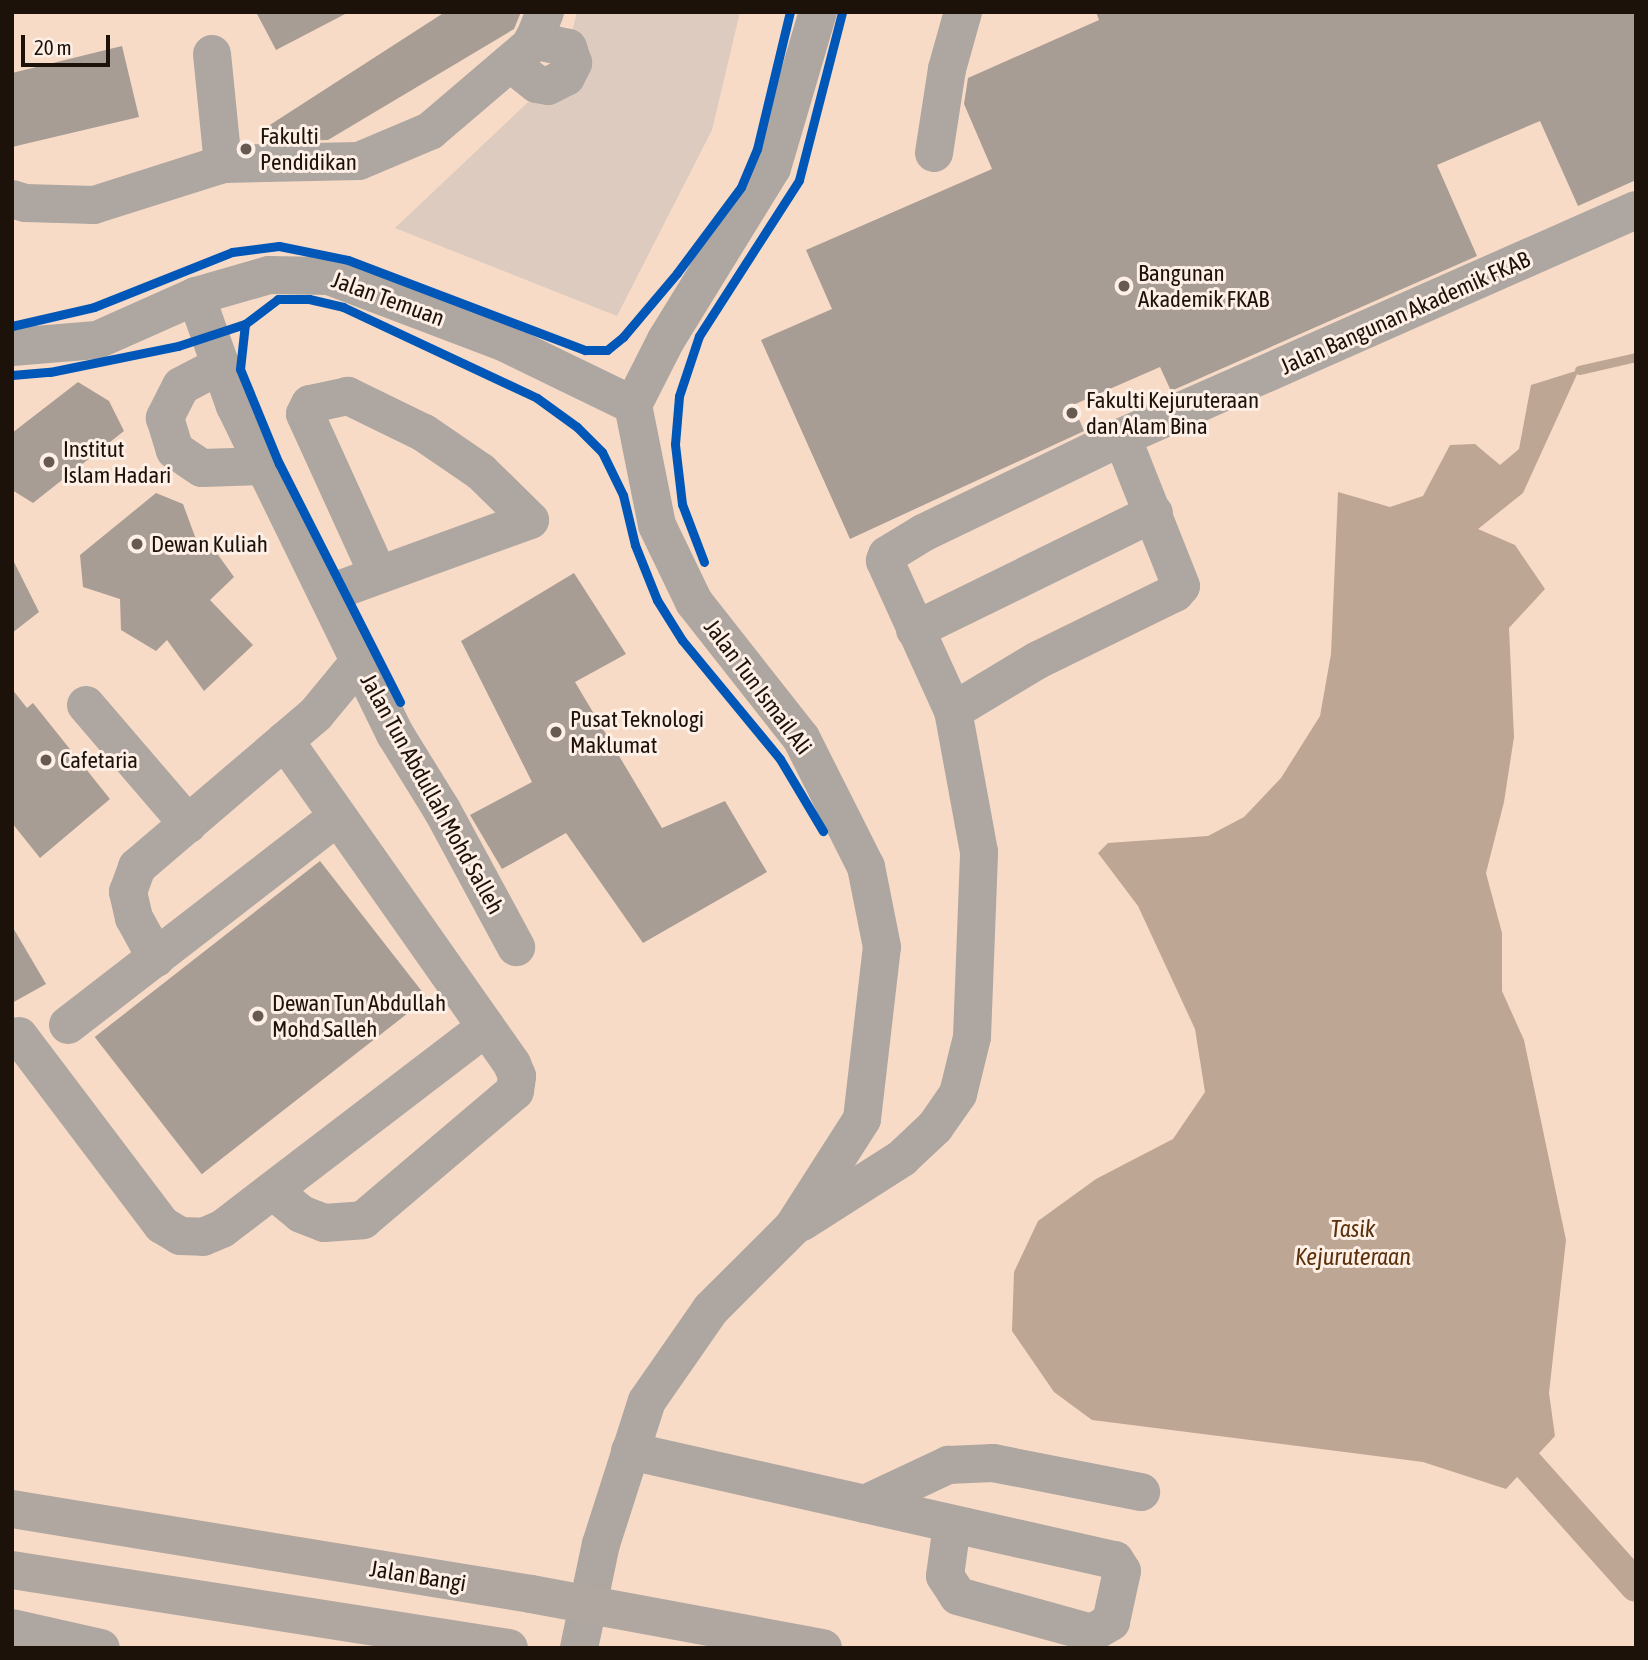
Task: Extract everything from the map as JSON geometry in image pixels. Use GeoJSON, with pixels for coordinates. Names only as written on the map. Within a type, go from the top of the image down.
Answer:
{"type":"FeatureCollection","features":[{"type":"Feature","properties":{"kind":"main road","name":"Jalan Bangi"},"geometry":{"type":"LineString","coordinates":[[12,1509],[589,1604],[823,1648]]}},
{"type":"Feature","properties":{"kind":"main road"},"geometry":{"type":"LineString","coordinates":[[12,1570],[509,1648]]}},
{"type":"Feature","properties":{"kind":"street"},"geometry":{"type":"LineString","coordinates":[[633,405],[666,340],[772,168],[818,12]]}},
{"type":"Feature","properties":{"kind":"street"},"geometry":{"type":"LineString","coordinates":[[934,153],[947,69],[962,12]]}},
{"type":"Feature","properties":{"kind":"street"},"geometry":{"type":"LineString","coordinates":[[12,199],[94,205],[223,164],[359,161],[430,131],[529,38]]}},
{"type":"Feature","properties":{"kind":"street"},"geometry":{"type":"LineString","coordinates":[[212,54],[223,164]]}},
{"type":"Feature","properties":{"kind":"street","name":"Jalan Bangunan Akademik FKAB"},"geometry":{"type":"LineString","coordinates":[[793,1227],[902,1158],[935,1127],[958,1094],[972,1037],[979,852],[953,710],[885,561],[895,548],[1122,437],[1636,211]]}},
{"type":"Feature","properties":{"kind":"street","name":"Jalan Temuan"},"geometry":{"type":"LineString","coordinates":[[12,347],[97,340],[196,296],[270,275],[329,276],[503,342],[633,405]]}},
{"type":"Feature","properties":{"kind":"street","name":"Jalan Tun Abdullah Mohd Salleh"},"geometry":{"type":"LineString","coordinates":[[196,296],[235,406],[394,734],[442,810],[516,947]]}},
{"type":"Feature","properties":{"kind":"street"},"geometry":{"type":"LineString","coordinates":[[221,365],[181,386],[165,418],[175,450],[202,468],[264,466]]}},
{"type":"Feature","properties":{"kind":"street"},"geometry":{"type":"LineString","coordinates":[[327,594],[530,520],[481,472],[424,433],[348,396],[310,404],[305,414],[378,574]]}},
{"type":"Feature","properties":{"kind":"street","name":"Jalan Tun Ismail Ali"},"geometry":{"type":"LineString","coordinates":[[579,1648],[615,1494],[647,1401],[711,1309],[793,1227],[862,1119],[882,947],[866,867],[801,738],[694,603],[657,525],[633,405]]}},
{"type":"Feature","properties":{"kind":"street"},"geometry":{"type":"LineString","coordinates":[[953,710],[1038,660],[1175,593],[1181,586],[1180,577],[1122,437]]}},
{"type":"Feature","properties":{"kind":"street"},"geometry":{"type":"LineString","coordinates":[[915,630],[1154,513]]}},
{"type":"Feature","properties":{"kind":"street"},"geometry":{"type":"LineString","coordinates":[[156,958],[134,918],[128,892],[130,879],[137,867],[316,714],[359,662]]}},
{"type":"Feature","properties":{"kind":"street"},"geometry":{"type":"LineString","coordinates":[[86,705],[188,824]]}},
{"type":"Feature","properties":{"kind":"street"},"geometry":{"type":"LineString","coordinates":[[273,1191],[301,1214],[324,1223],[363,1220],[515,1091],[517,1076],[512,1064],[285,741]]}},
{"type":"Feature","properties":{"kind":"street"},"geometry":{"type":"LineString","coordinates":[[68,1025],[337,817]]}},
{"type":"Feature","properties":{"kind":"street"},"geometry":{"type":"LineString","coordinates":[[19,1036],[162,1225],[180,1236],[204,1237],[222,1229],[486,1027]]}},
{"type":"Feature","properties":{"kind":"street"},"geometry":{"type":"LineString","coordinates":[[630,1451],[952,1524]]}},
{"type":"Feature","properties":{"kind":"street"},"geometry":{"type":"LineString","coordinates":[[864,1504],[948,1465],[993,1463],[1141,1492]]}},
{"type":"Feature","properties":{"kind":"street"},"geometry":{"type":"LineString","coordinates":[[12,1628],[101,1648]]}},
{"type":"Feature","properties":{"kind":"shaded area"},"geometry":{"type":"Polygon","coordinates":[[[12,12],[1636,12],[1636,1648],[12,1648],[12,12]]]}},
{"type":"Feature","properties":{"kind":"shaded area"},"geometry":{"type":"Polygon","coordinates":[[[577,12],[740,12],[712,130],[617,316],[395,228],[563,69],[577,12]]]}},
{"type":"Feature","properties":{"kind":"water","name":"Tasik Kejuruteraan"},"geometry":{"type":"Polygon","coordinates":[[[1579,370],[1523,493],[1478,529],[1515,545],[1545,589],[1509,628],[1514,737],[1504,802],[1486,873],[1502,933],[1502,991],[1524,1040],[1566,1240],[1549,1393],[1555,1436],[1506,1489],[1423,1462],[1092,1420],[1054,1392],[1012,1331],[1014,1272],[1038,1221],[1096,1179],[1173,1139],[1205,1092],[1195,1029],[1138,906],[1098,853],[1108,843],[1208,836],[1244,817],[1281,778],[1320,716],[1331,654],[1338,492],[1390,507],[1423,496],[1450,445],[1475,444],[1500,465],[1519,449],[1531,385],[1579,370]]]}},
{"type":"Feature","properties":{"kind":"building"},"geometry":{"type":"Polygon","coordinates":[[[256,12],[349,12],[276,50],[256,12]]]}},
{"type":"Feature","properties":{"kind":"building"},"geometry":{"type":"Polygon","coordinates":[[[445,12],[521,12],[514,29],[328,140],[273,141],[262,130],[445,12]]]}},
{"type":"Feature","properties":{"kind":"building","name":"Bangunan Akademik FKAB"},"geometry":{"type":"Polygon","coordinates":[[[1096,12],[1636,12],[1636,180],[1578,206],[1540,121],[1437,165],[1477,256],[1171,391],[1160,367],[1073,405],[1084,431],[850,539],[761,340],[832,309],[806,250],[992,169],[964,104],[968,78],[1099,20],[1096,12]]]}},
{"type":"Feature","properties":{"kind":"building"},"geometry":{"type":"Polygon","coordinates":[[[122,46],[139,117],[12,147],[12,73],[122,46]]]}},
{"type":"Feature","properties":{"kind":"building","name":"Institut Islam Hadari"},"geometry":{"type":"Polygon","coordinates":[[[78,382],[109,401],[124,431],[33,503],[12,490],[12,433],[78,382]]]}},
{"type":"Feature","properties":{"kind":"building"},"geometry":{"type":"Polygon","coordinates":[[[156,493],[183,504],[197,542],[216,552],[234,577],[210,600],[253,645],[204,691],[167,640],[156,651],[121,630],[120,599],[83,587],[80,555],[156,493]]]}},
{"type":"Feature","properties":{"kind":"building"},"geometry":{"type":"Polygon","coordinates":[[[12,558],[39,612],[12,633],[12,558]]]}},
{"type":"Feature","properties":{"kind":"building","name":"Pusat Teknologi Maklumat"},"geometry":{"type":"Polygon","coordinates":[[[574,573],[626,654],[575,682],[662,828],[725,801],[767,872],[643,943],[566,833],[502,869],[470,815],[532,782],[461,641],[574,573]]]}},
{"type":"Feature","properties":{"kind":"building","name":"Cafetaria"},"geometry":{"type":"Polygon","coordinates":[[[12,689],[27,708],[33,703],[110,799],[40,858],[12,823],[12,689]]]}},
{"type":"Feature","properties":{"kind":"building","name":"Dewan Tun Abdullah Mohd Salleh"},"geometry":{"type":"Polygon","coordinates":[[[320,861],[427,998],[202,1174],[95,1037],[320,861]]]}},
{"type":"Feature","properties":{"kind":"building"},"geometry":{"type":"Polygon","coordinates":[[[12,926],[46,984],[12,1003],[12,926]]]}},
{"type":"Feature","properties":{"kind":"waterway"},"geometry":{"type":"LineString","coordinates":[[1579,370],[1636,357]]}},
{"type":"Feature","properties":{"kind":"waterway"},"geometry":{"type":"LineString","coordinates":[[1528,1465],[1636,1586]]}},
{"type":"Feature","properties":{"kind":"cycle path"},"geometry":{"type":"LineString","coordinates":[[12,326],[94,307],[232,252],[279,246],[348,260],[585,350],[607,350],[623,337],[677,273],[741,187],[757,149],[790,12]]}},
{"type":"Feature","properties":{"kind":"cycle path"},"geometry":{"type":"LineString","coordinates":[[704,562],[682,504],[675,444],[679,396],[699,336],[799,180],[842,12]]}},
{"type":"Feature","properties":{"kind":"cycle path"},"geometry":{"type":"LineString","coordinates":[[400,702],[279,464],[240,369],[245,324],[278,299],[309,299],[343,307],[537,398],[577,427],[602,452],[623,495],[635,545],[657,600],[682,640],[780,759],[823,831]]}},
{"type":"Feature","properties":{"kind":"cycle path"},"geometry":{"type":"LineString","coordinates":[[12,375],[50,372],[178,346],[245,324]]}},
{"type":"Feature","properties":{"kind":"place","name":"Fakulti Pendidikan"},"geometry":{"type":"Point","coordinates":[246,149]}},
{"type":"Feature","properties":{"kind":"place","name":"Bangunan Akademik FKAB"},"geometry":{"type":"Point","coordinates":[1124,286]}},
{"type":"Feature","properties":{"kind":"place","name":"Fakulti Kejuruteraan dan Alam Bina"},"geometry":{"type":"Point","coordinates":[1072,413]}},
{"type":"Feature","properties":{"kind":"place","name":"Institut Islam Hadari"},"geometry":{"type":"Point","coordinates":[49,462]}},
{"type":"Feature","properties":{"kind":"place","name":"Dewan Kuliah"},"geometry":{"type":"Point","coordinates":[137,544]}},
{"type":"Feature","properties":{"kind":"place","name":"Pusat Teknologi Maklumat"},"geometry":{"type":"Point","coordinates":[556,732]}},
{"type":"Feature","properties":{"kind":"place","name":"Cafetaria"},"geometry":{"type":"Point","coordinates":[46,760]}},
{"type":"Feature","properties":{"kind":"place","name":"Dewan Tun Abdullah Mohd Salleh"},"geometry":{"type":"Point","coordinates":[258,1016]}}]}
